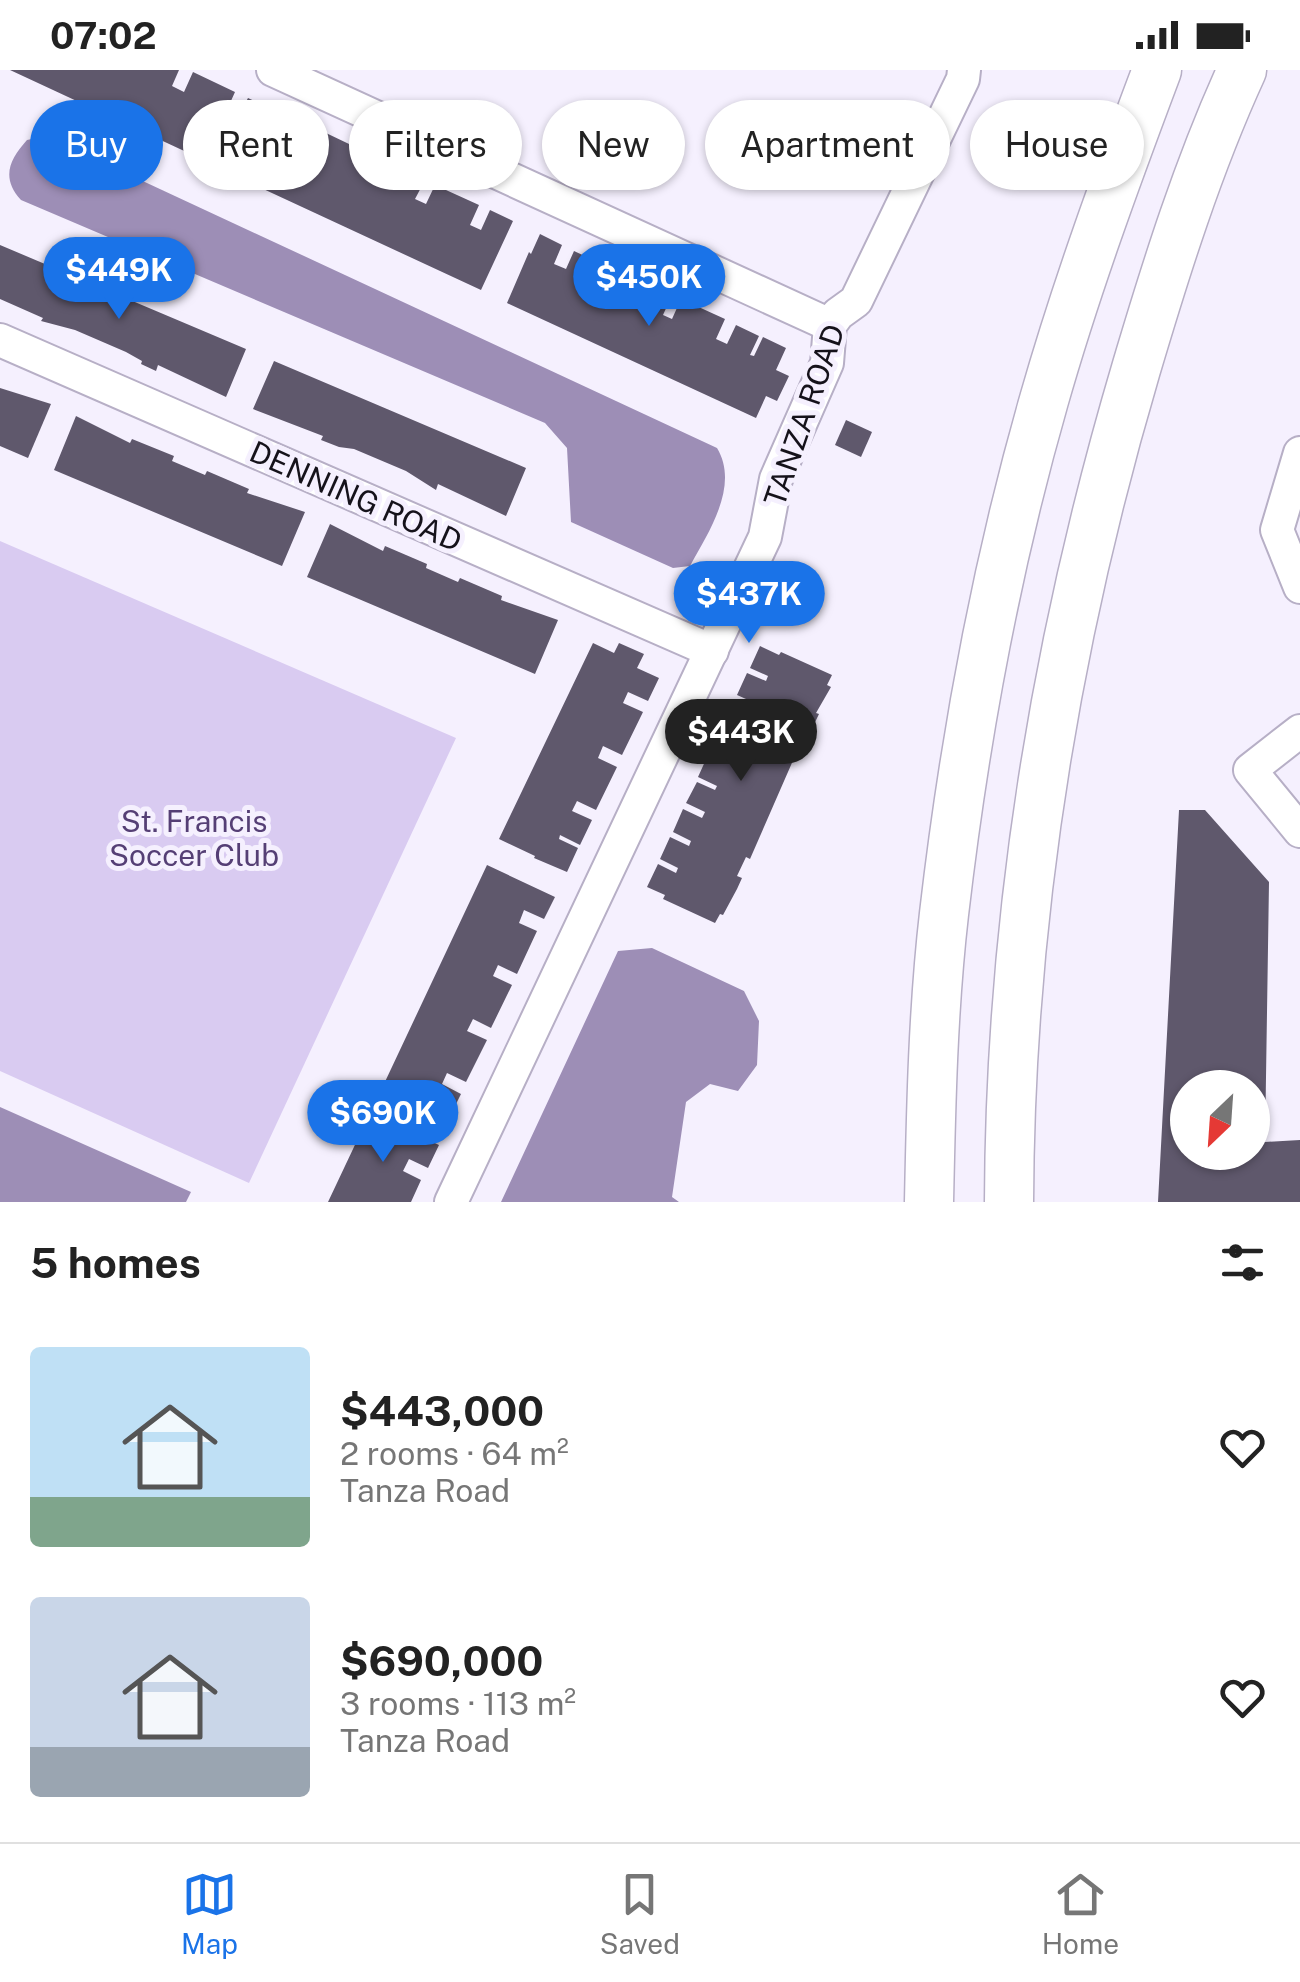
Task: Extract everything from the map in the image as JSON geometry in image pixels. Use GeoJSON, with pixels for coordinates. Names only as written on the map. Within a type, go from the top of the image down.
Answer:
{"type":"FeatureCollection","features":[{"type":"Feature","properties":{"kind":"highway"},"geometry":{"type":"LineString","coordinates":[[929,1202],[944,916],[972,722],[1006,551],[1044,402],[1093,243],[1157,70]]}},
{"type":"Feature","properties":{"kind":"highway"},"geometry":{"type":"LineString","coordinates":[[1009,1202],[1009,1111],[1023,930],[1048,736],[1082,572],[1164,272],[1242,70]]}},
{"type":"Feature","properties":{"kind":"street"},"geometry":{"type":"LineString","coordinates":[[273,70],[830,325]]}},
{"type":"Feature","properties":{"kind":"street","name":"TANZA ROAD"},"geometry":{"type":"LineString","coordinates":[[451,1202],[766,537],[776,479],[828,363],[830,325],[856,301],[964,70]]}},
{"type":"Feature","properties":{"kind":"street","name":"DENNING ROAD"},"geometry":{"type":"LineString","coordinates":[[0,340],[712,651]]}},
{"type":"Feature","properties":{"kind":"street"},"geometry":{"type":"LineString","coordinates":[[1300,453],[1277,530],[1300,587]]}},
{"type":"Feature","properties":{"kind":"street"},"geometry":{"type":"LineString","coordinates":[[1300,731],[1250,770],[1300,831]]}},
{"type":"Feature","properties":{"kind":"green space","name":"St. Francis Soccer Club"},"geometry":{"type":"Polygon","coordinates":[[[0,541],[456,738],[249,1183],[0,1071],[0,541]]]}},
{"type":"Feature","properties":{"kind":"shaded area"},"geometry":{"type":"Polygon","coordinates":[[[30,139],[30,190],[162,190],[717,448],[725,478],[723,493],[713,524],[690,566],[673,568],[571,522],[567,448],[545,423],[21,200],[9,177],[12,162],[30,139]]]}},
{"type":"Feature","properties":{"kind":"shaded area"},"geometry":{"type":"Polygon","coordinates":[[[652,948],[744,991],[759,1021],[757,1065],[738,1091],[710,1084],[686,1102],[672,1197],[679,1202],[501,1202],[618,951],[652,948]]]}},
{"type":"Feature","properties":{"kind":"shaded area"},"geometry":{"type":"Polygon","coordinates":[[[0,1107],[191,1192],[186,1202],[0,1202],[0,1107]]]}},
{"type":"Feature","properties":{"kind":"building"},"geometry":{"type":"Polygon","coordinates":[[[10,70],[179,70],[172,86],[184,92],[193,72],[235,92],[231,100],[183,100],[183,150],[163,141],[163,100],[75,100],[10,70]]]}},
{"type":"Feature","properties":{"kind":"building"},"geometry":{"type":"Polygon","coordinates":[[[329,134],[349,144],[349,190],[420,190],[415,199],[426,204],[433,190],[446,190],[479,205],[470,225],[481,230],[490,210],[513,221],[481,290],[265,190],[329,190],[329,134]]]}},
{"type":"Feature","properties":{"kind":"building"},"geometry":{"type":"Polygon","coordinates":[[[540,234],[562,245],[554,264],[566,269],[574,251],[617,271],[608,290],[620,295],[629,275],[672,295],[663,315],[672,319],[681,299],[725,319],[716,339],[727,344],[736,325],[759,336],[750,355],[754,356],[763,337],[786,348],[776,370],[789,376],[777,401],[766,396],[756,418],[507,303],[540,234]]]}},
{"type":"Feature","properties":{"kind":"building"},"geometry":{"type":"Polygon","coordinates":[[[0,245],[246,349],[226,397],[158,365],[156,371],[126,352],[75,330],[41,321],[43,318],[0,299],[0,245]]]}},
{"type":"Feature","properties":{"kind":"building"},"geometry":{"type":"Polygon","coordinates":[[[274,361],[526,468],[506,516],[438,484],[436,490],[406,471],[321,440],[323,436],[253,409],[274,361]]]}},
{"type":"Feature","properties":{"kind":"building"},"geometry":{"type":"Polygon","coordinates":[[[0,388],[51,404],[28,458],[0,446],[0,388]]]}},
{"type":"Feature","properties":{"kind":"building"},"geometry":{"type":"Polygon","coordinates":[[[76,416],[130,443],[132,439],[174,456],[172,461],[205,475],[207,471],[249,489],[247,493],[305,512],[282,566],[54,470],[76,416]]]}},
{"type":"Feature","properties":{"kind":"building"},"geometry":{"type":"Polygon","coordinates":[[[846,420],[872,432],[861,457],[835,445],[846,420]]]}},
{"type":"Feature","properties":{"kind":"building"},"geometry":{"type":"Polygon","coordinates":[[[330,524],[383,551],[385,546],[458,582],[460,578],[502,596],[501,600],[558,620],[535,674],[307,577],[330,524]]]}},
{"type":"Feature","properties":{"kind":"building"},"geometry":{"type":"Polygon","coordinates":[[[593,643],[614,653],[619,643],[644,654],[637,668],[659,678],[648,701],[628,692],[623,703],[643,712],[622,755],[603,746],[598,758],[617,767],[596,810],[577,801],[572,811],[592,820],[580,845],[560,835],[559,839],[578,848],[567,872],[499,839],[593,643]]]}},
{"type":"Feature","properties":{"kind":"building"},"geometry":{"type":"Polygon","coordinates":[[[760,646],[832,675],[827,685],[831,687],[801,751],[798,749],[750,859],[746,857],[737,876],[742,878],[737,889],[715,923],[663,899],[665,895],[647,887],[658,864],[676,873],[678,868],[660,859],[670,837],[689,846],[691,841],[673,832],[683,809],[702,818],[705,812],[686,803],[697,782],[715,790],[717,786],[698,777],[708,755],[727,764],[729,758],[711,749],[721,727],[741,736],[743,731],[724,723],[734,700],[753,709],[755,703],[737,695],[747,673],[766,681],[768,676],[750,668],[760,646]]]}},
{"type":"Feature","properties":{"kind":"building"},"geometry":{"type":"Polygon","coordinates":[[[1179,810],[1205,810],[1269,882],[1266,1070],[1170,1070],[1170,1170],[1270,1170],[1270,1142],[1300,1140],[1300,1202],[1158,1202],[1179,810]]]}},
{"type":"Feature","properties":{"kind":"building"},"geometry":{"type":"Polygon","coordinates":[[[487,865],[555,897],[544,919],[524,910],[519,923],[537,931],[517,974],[498,965],[493,976],[512,985],[491,1028],[473,1019],[467,1031],[487,1040],[466,1082],[447,1073],[442,1084],[461,1094],[450,1116],[431,1108],[430,1111],[383,1086],[487,865]]]}},
{"type":"Feature","properties":{"kind":"building"},"geometry":{"type":"Polygon","coordinates":[[[370,1113],[439,1145],[428,1168],[409,1159],[403,1171],[421,1180],[411,1202],[328,1202],[370,1113]]]}}]}
